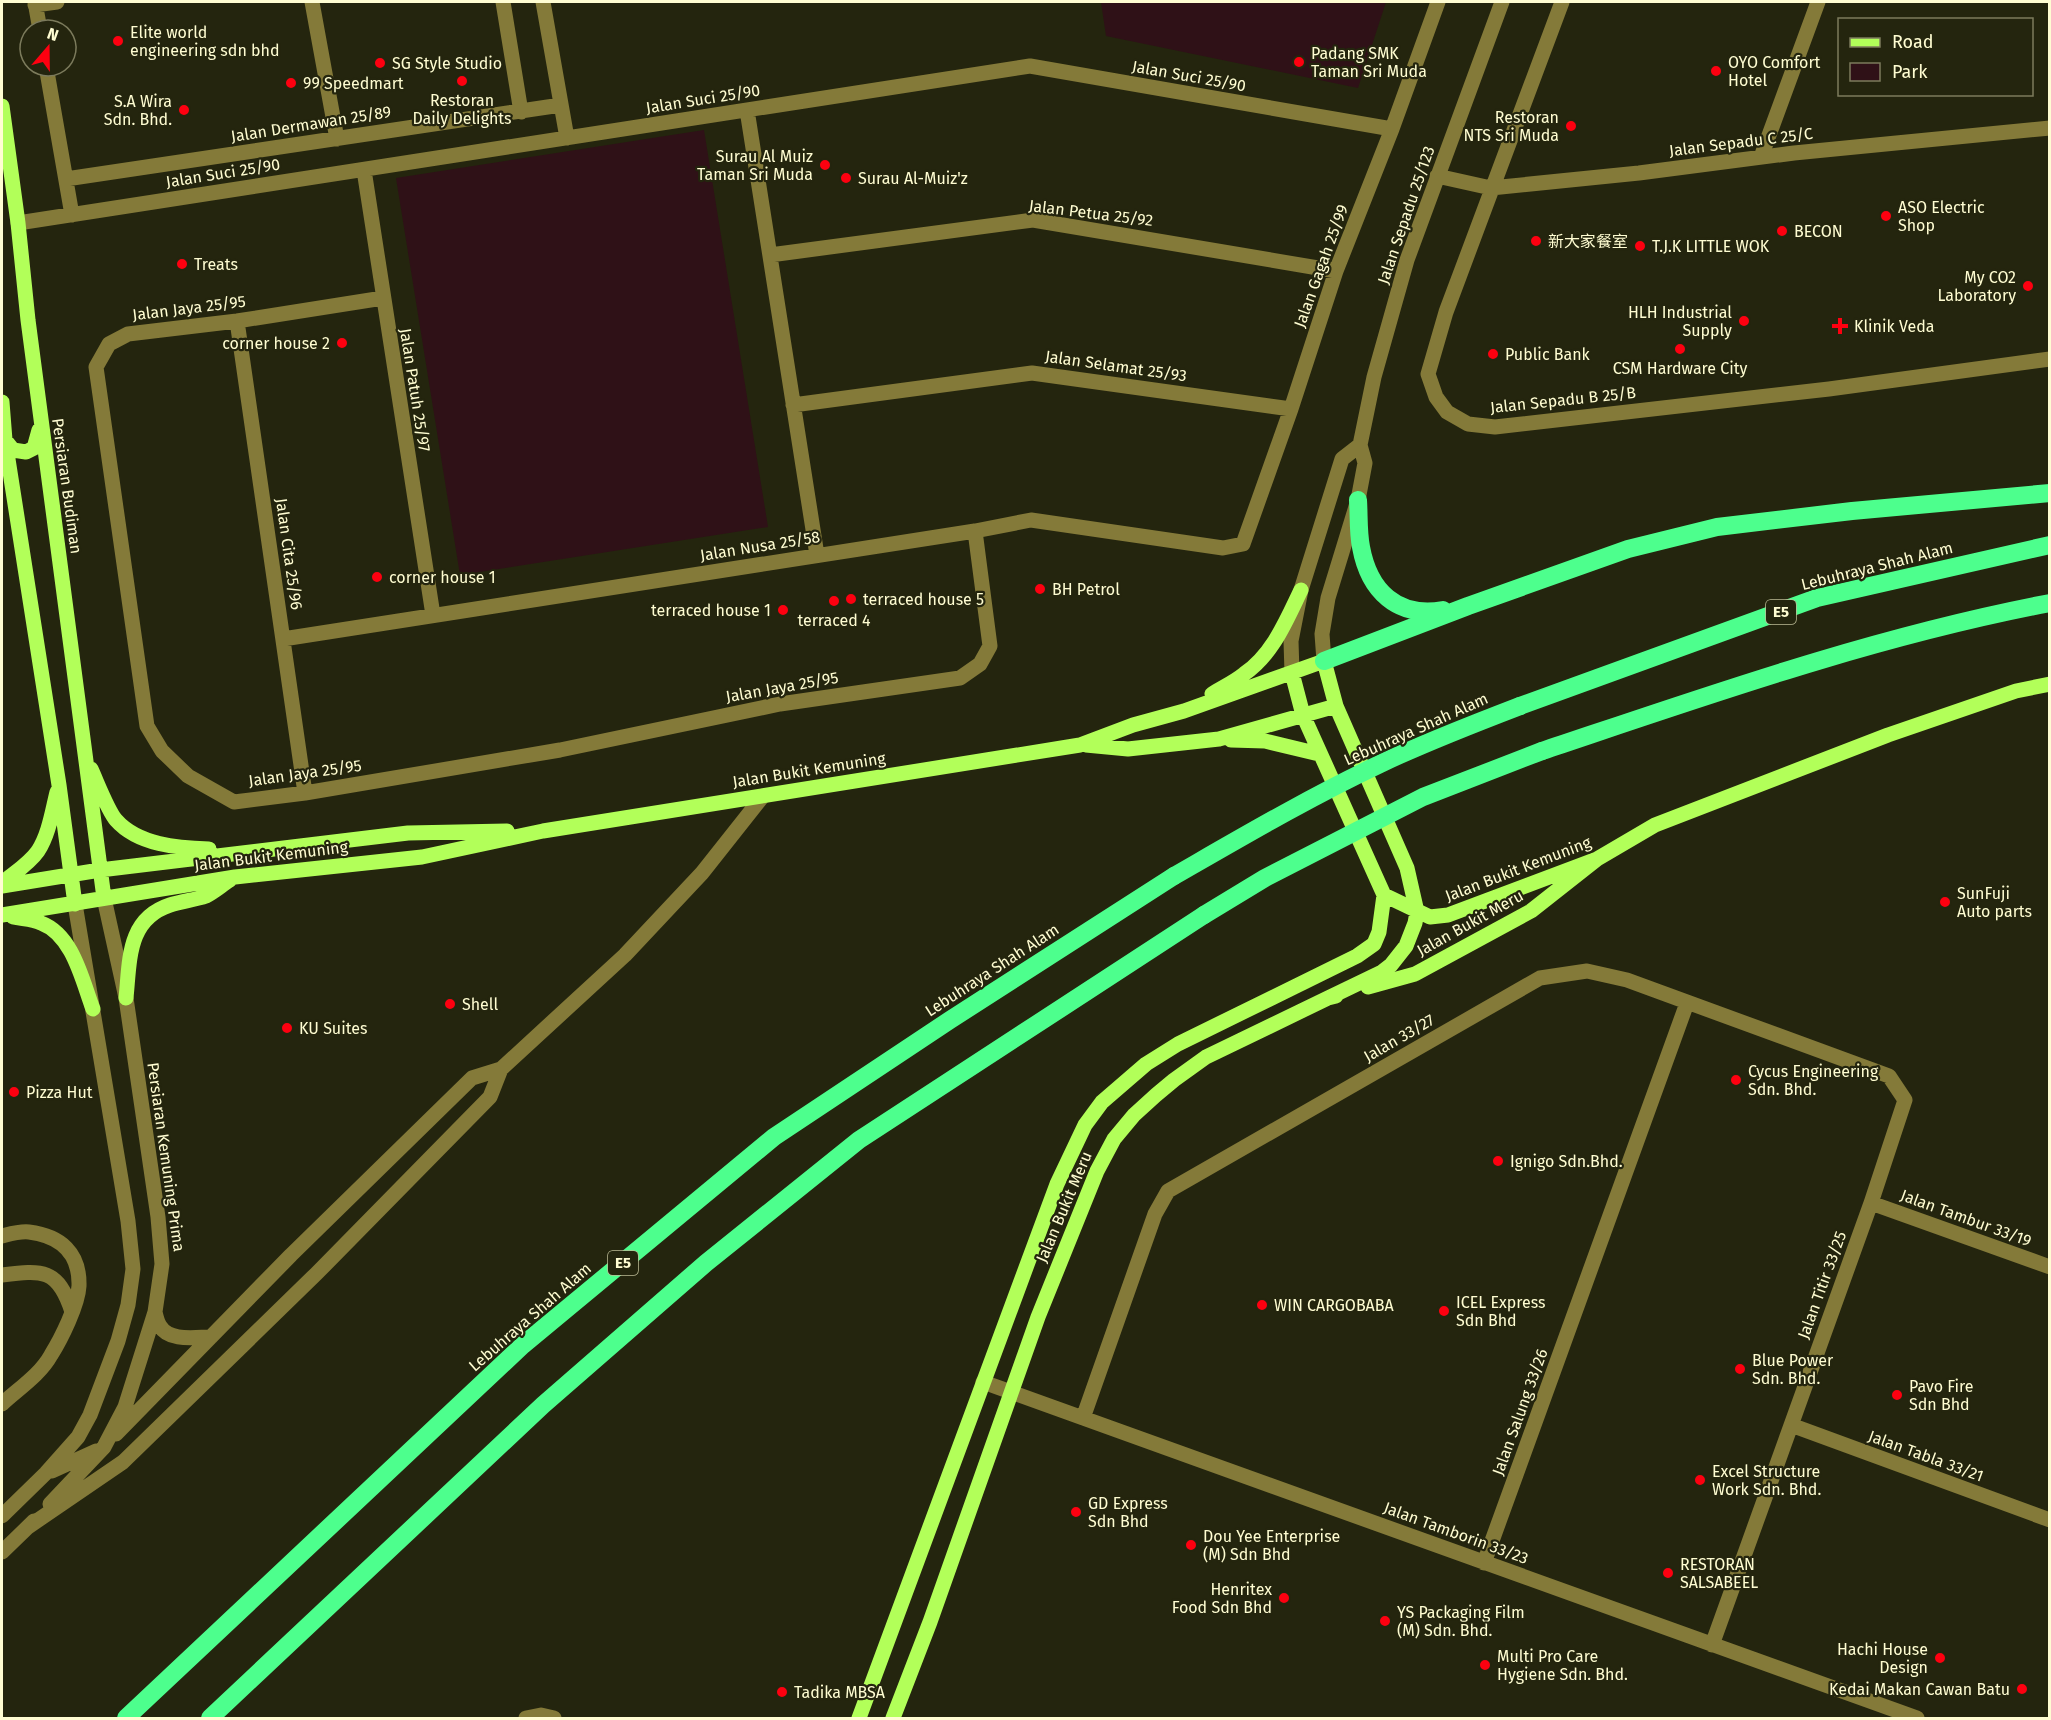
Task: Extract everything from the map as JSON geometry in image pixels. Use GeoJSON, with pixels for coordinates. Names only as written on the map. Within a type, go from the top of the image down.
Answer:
{"type":"FeatureCollection","features":[{"type":"Feature","properties":{"kind":"highway"},"geometry":{"type":"LineString","coordinates":[[1324,661],[1468,606],[1628,549],[1718,527],[1852,511],[2049,493]]}},
{"type":"Feature","properties":{"kind":"highway"},"geometry":{"type":"LineString","coordinates":[[1358,500],[1361,546],[1370,577],[1383,596],[1404,609],[1427,613],[1468,606]]}},
{"type":"Feature","properties":{"kind":"highway","name":"Lebuhraya Shah Alam"},"geometry":{"type":"LineString","coordinates":[[126,1719],[523,1345],[774,1137],[950,1020],[1174,876],[1247,834],[1380,764],[1454,731],[1520,706],[1817,598],[2049,545]]}},
{"type":"Feature","properties":{"kind":"highway"},"geometry":{"type":"LineString","coordinates":[[210,1719],[543,1405],[715,1256],[859,1140],[1204,915],[1265,878],[1424,797],[1542,751],[1770,674],[1980,616],[2049,603]]}},
{"type":"Feature","properties":{"kind":"main road","name":"Persiaran Budiman"},"geometry":{"type":"LineString","coordinates":[[2,106],[41,424],[104,898]]}},
{"type":"Feature","properties":{"kind":"main road"},"geometry":{"type":"LineString","coordinates":[[2,402],[5,440],[59,785],[75,904]]}},
{"type":"Feature","properties":{"kind":"main road"},"geometry":{"type":"LineString","coordinates":[[5,440],[13,450],[20,453],[30,451],[34,448],[41,424]]}},
{"type":"Feature","properties":{"kind":"main road"},"geometry":{"type":"LineString","coordinates":[[1184,711],[1245,674],[1260,661],[1277,639],[1301,590]]}},
{"type":"Feature","properties":{"kind":"main road","name":"Jalan Bukit Kemuning"},"geometry":{"type":"LineString","coordinates":[[2,915],[235,877],[422,857],[543,831],[1080,744],[1132,725],[1184,711],[1324,661]]}},
{"type":"Feature","properties":{"kind":"main road","name":"Jalan Sepadu 25/123"},"geometry":{"type":"LineString","coordinates":[[1324,661],[1336,706],[1407,868],[1417,912]]}},
{"type":"Feature","properties":{"kind":"main road"},"geometry":{"type":"LineString","coordinates":[[1292,672],[1303,715],[1384,895]]}},
{"type":"Feature","properties":{"kind":"main road","name":"Jalan Bukit Kemuning"},"geometry":{"type":"LineString","coordinates":[[1384,895],[1417,912],[1430,916],[1448,915],[1597,860],[1655,825],[1888,735],[2016,691],[2049,684]]}},
{"type":"Feature","properties":{"kind":"main road","name":"Jalan Bukit Kemuning"},"geometry":{"type":"LineString","coordinates":[[1080,744],[1128,749],[1219,739],[1336,706]]}},
{"type":"Feature","properties":{"kind":"main road"},"geometry":{"type":"LineString","coordinates":[[1219,739],[1265,741],[1320,754]]}},
{"type":"Feature","properties":{"kind":"main road"},"geometry":{"type":"LineString","coordinates":[[85,755],[116,820],[137,835],[158,843],[188,848],[257,851]]}},
{"type":"Feature","properties":{"kind":"main road"},"geometry":{"type":"LineString","coordinates":[[2,884],[37,852],[49,825],[59,785]]}},
{"type":"Feature","properties":{"kind":"main road","name":"Jalan Bukit Kemuning"},"geometry":{"type":"LineString","coordinates":[[2,884],[408,833],[543,831]]}},
{"type":"Feature","properties":{"kind":"main road","name":"Jalan Bukit Meru"},"geometry":{"type":"LineString","coordinates":[[893,1719],[1038,1317],[1097,1171],[1114,1138],[1156,1095],[1206,1056],[1328,998],[1415,974],[1531,911],[1597,860]]}},
{"type":"Feature","properties":{"kind":"main road"},"geometry":{"type":"LineString","coordinates":[[126,998],[131,947],[140,925],[149,914],[169,905],[207,895],[235,877]]}},
{"type":"Feature","properties":{"kind":"main road","name":"Jalan Bukit Meru"},"geometry":{"type":"LineString","coordinates":[[859,1719],[1057,1184],[1085,1125],[1101,1102],[1146,1064],[1178,1044],[1357,956],[1374,944],[1379,932],[1384,895]]}},
{"type":"Feature","properties":{"kind":"main road"},"geometry":{"type":"LineString","coordinates":[[1328,998],[1382,972],[1391,965],[1406,946],[1417,912]]}},
{"type":"Feature","properties":{"kind":"main road"},"geometry":{"type":"LineString","coordinates":[[2,915],[39,922],[61,937],[80,972],[93,1009]]}},
{"type":"Feature","properties":{"kind":"street"},"geometry":{"type":"LineString","coordinates":[[38,18],[35,3],[57,2]]}},
{"type":"Feature","properties":{"kind":"street"},"geometry":{"type":"LineString","coordinates":[[312,2],[337,139]]}},
{"type":"Feature","properties":{"kind":"street"},"geometry":{"type":"LineString","coordinates":[[503,2],[521,112]]}},
{"type":"Feature","properties":{"kind":"street"},"geometry":{"type":"LineString","coordinates":[[543,2],[567,138]]}},
{"type":"Feature","properties":{"kind":"street","name":"Jalan Gagah 25/99"},"geometry":{"type":"LineString","coordinates":[[1243,544],[1291,409],[1336,271],[1392,129],[1438,2]]}},
{"type":"Feature","properties":{"kind":"street","name":"Jalan Sepadu 25/123"},"geometry":{"type":"LineString","coordinates":[[1324,661],[1322,634],[1328,598],[1358,500],[1365,463],[1360,445],[1374,377],[1401,281],[1437,176],[1502,2]]}},
{"type":"Feature","properties":{"kind":"street","name":"Jalan Sepadu B 25/B"},"geometry":{"type":"LineString","coordinates":[[1562,2],[1446,312],[1428,374],[1436,397],[1447,412],[1468,424],[1495,427],[1829,389],[2049,359]]}},
{"type":"Feature","properties":{"kind":"street"},"geometry":{"type":"LineString","coordinates":[[1761,157],[1818,2]]}},
{"type":"Feature","properties":{"kind":"street","name":"Jalan Suci 25/90"},"geometry":{"type":"LineString","coordinates":[[18,223],[1030,66],[1392,129]]}},
{"type":"Feature","properties":{"kind":"street"},"geometry":{"type":"LineString","coordinates":[[48,78],[72,215]]}},
{"type":"Feature","properties":{"kind":"street","name":"Jalan Dermawan 25/89"},"geometry":{"type":"LineString","coordinates":[[66,179],[561,105]]}},
{"type":"Feature","properties":{"kind":"street"},"geometry":{"type":"LineString","coordinates":[[747,110],[817,555]]}},
{"type":"Feature","properties":{"kind":"street","name":"Jalan Sepadu C 25/C"},"geometry":{"type":"LineString","coordinates":[[1437,176],[1491,188],[1639,173],[1761,157],[2049,128]]}},
{"type":"Feature","properties":{"kind":"street","name":"Jalan Patuh 25/97"},"geometry":{"type":"LineString","coordinates":[[364,170],[433,615]]}},
{"type":"Feature","properties":{"kind":"street","name":"Jalan Petua 25/92"},"geometry":{"type":"LineString","coordinates":[[770,255],[1033,220],[1336,271]]}},
{"type":"Feature","properties":{"kind":"street","name":"Jalan Jaya 25/95"},"geometry":{"type":"LineString","coordinates":[[382,297],[237,321],[128,334],[109,344],[96,367],[147,726],[162,752],[188,776],[234,802],[305,793],[561,750],[780,704],[960,678],[980,664],[990,646],[975,531]]}},
{"type":"Feature","properties":{"kind":"street","name":"Jalan Cita 25/96"},"geometry":{"type":"LineString","coordinates":[[237,321],[305,793]]}},
{"type":"Feature","properties":{"kind":"street","name":"Jalan Selamat 25/93"},"geometry":{"type":"LineString","coordinates":[[793,405],[1032,373],[1291,409]]}},
{"type":"Feature","properties":{"kind":"street"},"geometry":{"type":"LineString","coordinates":[[1292,672],[1291,641],[1301,590],[1342,459],[1360,445]]}},
{"type":"Feature","properties":{"kind":"street","name":"Jalan Nusa 25/58"},"geometry":{"type":"LineString","coordinates":[[283,639],[975,531],[1031,519],[1223,548],[1243,544]]}},
{"type":"Feature","properties":{"kind":"street"},"geometry":{"type":"LineString","coordinates":[[46,1473],[104,1447],[291,1255],[472,1078],[501,1069],[626,955],[702,873],[763,796]]}},
{"type":"Feature","properties":{"kind":"street","name":"Persiaran Kemuning Prima"},"geometry":{"type":"LineString","coordinates":[[2,1552],[104,1447],[125,1407],[154,1312],[162,1264],[158,1217],[126,998],[104,898]]}},
{"type":"Feature","properties":{"kind":"street"},"geometry":{"type":"LineString","coordinates":[[2,1516],[46,1473],[78,1437],[90,1415],[118,1341],[128,1305],[133,1269],[128,1221],[75,904]]}},
{"type":"Feature","properties":{"kind":"street","name":"Jalan 33/27"},"geometry":{"type":"LineString","coordinates":[[1083,1418],[1155,1214],[1168,1191],[1540,978],[1587,970],[1627,980],[1888,1076]]}},
{"type":"Feature","properties":{"kind":"street","name":"Jalan Salung 33/26"},"geometry":{"type":"LineString","coordinates":[[1484,1563],[1688,1003]]}},
{"type":"Feature","properties":{"kind":"street"},"geometry":{"type":"LineString","coordinates":[[28,1527],[123,1462],[316,1274],[490,1096],[501,1069]]}},
{"type":"Feature","properties":{"kind":"street","name":"Jalan Titir 33/25"},"geometry":{"type":"LineString","coordinates":[[1712,1645],[1871,1203],[1905,1100],[1888,1076]]}},
{"type":"Feature","properties":{"kind":"street","name":"Jalan Tambur 33/19"},"geometry":{"type":"LineString","coordinates":[[1871,1203],[2049,1268]]}},
{"type":"Feature","properties":{"kind":"street"},"geometry":{"type":"LineString","coordinates":[[2,1236],[27,1232],[49,1237],[63,1244],[72,1253],[79,1288],[72,1312],[51,1356],[38,1372],[2,1404]]}},
{"type":"Feature","properties":{"kind":"street"},"geometry":{"type":"LineString","coordinates":[[2,1275],[34,1271],[55,1279],[65,1292],[72,1312]]}},
{"type":"Feature","properties":{"kind":"street"},"geometry":{"type":"LineString","coordinates":[[154,1312],[160,1328],[170,1335],[183,1338],[211,1337]]}},
{"type":"Feature","properties":{"kind":"street","name":"Jalan Tamborin 33/23"},"geometry":{"type":"LineString","coordinates":[[983,1382],[1917,1719]]}},
{"type":"Feature","properties":{"kind":"street","name":"Jalan Tabla 33/21"},"geometry":{"type":"LineString","coordinates":[[1791,1425],[2049,1520]]}},
{"type":"Feature","properties":{"kind":"street"},"geometry":{"type":"LineString","coordinates":[[526,1719],[541,1715],[554,1719]]}},
{"type":"Feature","properties":{"kind":"green space","name":"Padang SMK Taman Sri Muda"},"geometry":{"type":"Polygon","coordinates":[[[1101,2],[1386,2],[1358,88],[1106,36],[1101,2]]]}},
{"type":"Feature","properties":{"kind":"green space"},"geometry":{"type":"Polygon","coordinates":[[[704,130],[768,527],[460,575],[396,178],[704,130]]]}},
{"type":"Feature","properties":{"kind":"place","name":"Elite world engineering sdn bhd"},"geometry":{"type":"Point","coordinates":[118,41]}},
{"type":"Feature","properties":{"kind":"place","name":"Padang SMK Taman Sri Muda"},"geometry":{"type":"Point","coordinates":[1299,62]}},
{"type":"Feature","properties":{"kind":"place","name":"SG Style Studio"},"geometry":{"type":"Point","coordinates":[380,63]}},
{"type":"Feature","properties":{"kind":"place","name":"OYO Comfort Hotel"},"geometry":{"type":"Point","coordinates":[1716,71]}},
{"type":"Feature","properties":{"kind":"place","name":"Restoran Daily Delights"},"geometry":{"type":"Point","coordinates":[462,81]}},
{"type":"Feature","properties":{"kind":"place","name":"99 Speedmart"},"geometry":{"type":"Point","coordinates":[291,83]}},
{"type":"Feature","properties":{"kind":"place","name":"S.A Wira Sdn. Bhd."},"geometry":{"type":"Point","coordinates":[184,110]}},
{"type":"Feature","properties":{"kind":"place","name":"Restoran NTS Sri Muda"},"geometry":{"type":"Point","coordinates":[1571,126]}},
{"type":"Feature","properties":{"kind":"place","name":"Surau Al Muiz Taman Sri Muda"},"geometry":{"type":"Point","coordinates":[825,165]}},
{"type":"Feature","properties":{"kind":"place","name":"Surau Al-Muiz'z"},"geometry":{"type":"Point","coordinates":[846,178]}},
{"type":"Feature","properties":{"kind":"place","name":"ASO Electric Shop"},"geometry":{"type":"Point","coordinates":[1886,216]}},
{"type":"Feature","properties":{"kind":"place","name":"BECON"},"geometry":{"type":"Point","coordinates":[1782,231]}},
{"type":"Feature","properties":{"kind":"place","name":"新大家餐室"},"geometry":{"type":"Point","coordinates":[1536,241]}},
{"type":"Feature","properties":{"kind":"place","name":"T.J.K LITTLE WOK"},"geometry":{"type":"Point","coordinates":[1640,246]}},
{"type":"Feature","properties":{"kind":"place","name":"Treats"},"geometry":{"type":"Point","coordinates":[182,264]}},
{"type":"Feature","properties":{"kind":"place","name":"My CO2 Laboratory"},"geometry":{"type":"Point","coordinates":[2028,286]}},
{"type":"Feature","properties":{"kind":"place","name":"HLH Industrial Supply"},"geometry":{"type":"Point","coordinates":[1744,321]}},
{"type":"Feature","properties":{"kind":"place","name":"Klinik Veda"},"geometry":{"type":"Point","coordinates":[1840,326]}},
{"type":"Feature","properties":{"kind":"place","name":"corner house 2"},"geometry":{"type":"Point","coordinates":[342,343]}},
{"type":"Feature","properties":{"kind":"place","name":"CSM Hardware City"},"geometry":{"type":"Point","coordinates":[1680,349]}},
{"type":"Feature","properties":{"kind":"place","name":"Public Bank"},"geometry":{"type":"Point","coordinates":[1493,354]}},
{"type":"Feature","properties":{"kind":"place","name":"corner house 1"},"geometry":{"type":"Point","coordinates":[377,577]}},
{"type":"Feature","properties":{"kind":"place","name":"BH Petrol"},"geometry":{"type":"Point","coordinates":[1040,589]}},
{"type":"Feature","properties":{"kind":"place","name":"terraced house 5"},"geometry":{"type":"Point","coordinates":[851,599]}},
{"type":"Feature","properties":{"kind":"place","name":"terraced 4"},"geometry":{"type":"Point","coordinates":[834,601]}},
{"type":"Feature","properties":{"kind":"place","name":"terraced house 1"},"geometry":{"type":"Point","coordinates":[783,610]}},
{"type":"Feature","properties":{"kind":"place","name":"SunFuji Auto parts"},"geometry":{"type":"Point","coordinates":[1945,902]}},
{"type":"Feature","properties":{"kind":"place","name":"Shell"},"geometry":{"type":"Point","coordinates":[450,1004]}},
{"type":"Feature","properties":{"kind":"place","name":"KU Suites"},"geometry":{"type":"Point","coordinates":[287,1028]}},
{"type":"Feature","properties":{"kind":"place","name":"Cycus Engineering Sdn. Bhd."},"geometry":{"type":"Point","coordinates":[1736,1080]}},
{"type":"Feature","properties":{"kind":"place","name":"Pizza Hut"},"geometry":{"type":"Point","coordinates":[14,1092]}},
{"type":"Feature","properties":{"kind":"place","name":"Ignigo Sdn.Bhd."},"geometry":{"type":"Point","coordinates":[1498,1161]}},
{"type":"Feature","properties":{"kind":"place","name":"WIN CARGOBABA"},"geometry":{"type":"Point","coordinates":[1262,1305]}},
{"type":"Feature","properties":{"kind":"place","name":"ICEL Express Sdn Bhd"},"geometry":{"type":"Point","coordinates":[1444,1311]}},
{"type":"Feature","properties":{"kind":"place","name":"Blue Power Sdn. Bhd."},"geometry":{"type":"Point","coordinates":[1740,1369]}},
{"type":"Feature","properties":{"kind":"place","name":"Pavo Fire Sdn Bhd"},"geometry":{"type":"Point","coordinates":[1897,1395]}},
{"type":"Feature","properties":{"kind":"place","name":"Excel Structure Work Sdn. Bhd."},"geometry":{"type":"Point","coordinates":[1700,1480]}},
{"type":"Feature","properties":{"kind":"place","name":"GD Express Sdn Bhd"},"geometry":{"type":"Point","coordinates":[1076,1512]}},
{"type":"Feature","properties":{"kind":"place","name":"Dou Yee Enterprise (M) Sdn Bhd"},"geometry":{"type":"Point","coordinates":[1191,1545]}},
{"type":"Feature","properties":{"kind":"place","name":"RESTORAN SALSABEEL"},"geometry":{"type":"Point","coordinates":[1668,1573]}},
{"type":"Feature","properties":{"kind":"place","name":"Henritex Food Sdn Bhd"},"geometry":{"type":"Point","coordinates":[1284,1598]}},
{"type":"Feature","properties":{"kind":"place","name":"YS Packaging Film (M) Sdn. Bhd."},"geometry":{"type":"Point","coordinates":[1385,1621]}},
{"type":"Feature","properties":{"kind":"place","name":"Hachi House Design"},"geometry":{"type":"Point","coordinates":[1940,1658]}},
{"type":"Feature","properties":{"kind":"place","name":"Multi Pro Care Hygiene Sdn. Bhd."},"geometry":{"type":"Point","coordinates":[1485,1665]}},
{"type":"Feature","properties":{"kind":"place","name":"Kedai Makan Cawan Batu"},"geometry":{"type":"Point","coordinates":[2022,1689]}},
{"type":"Feature","properties":{"kind":"place","name":"Tadika MBSA"},"geometry":{"type":"Point","coordinates":[782,1692]}}]}
